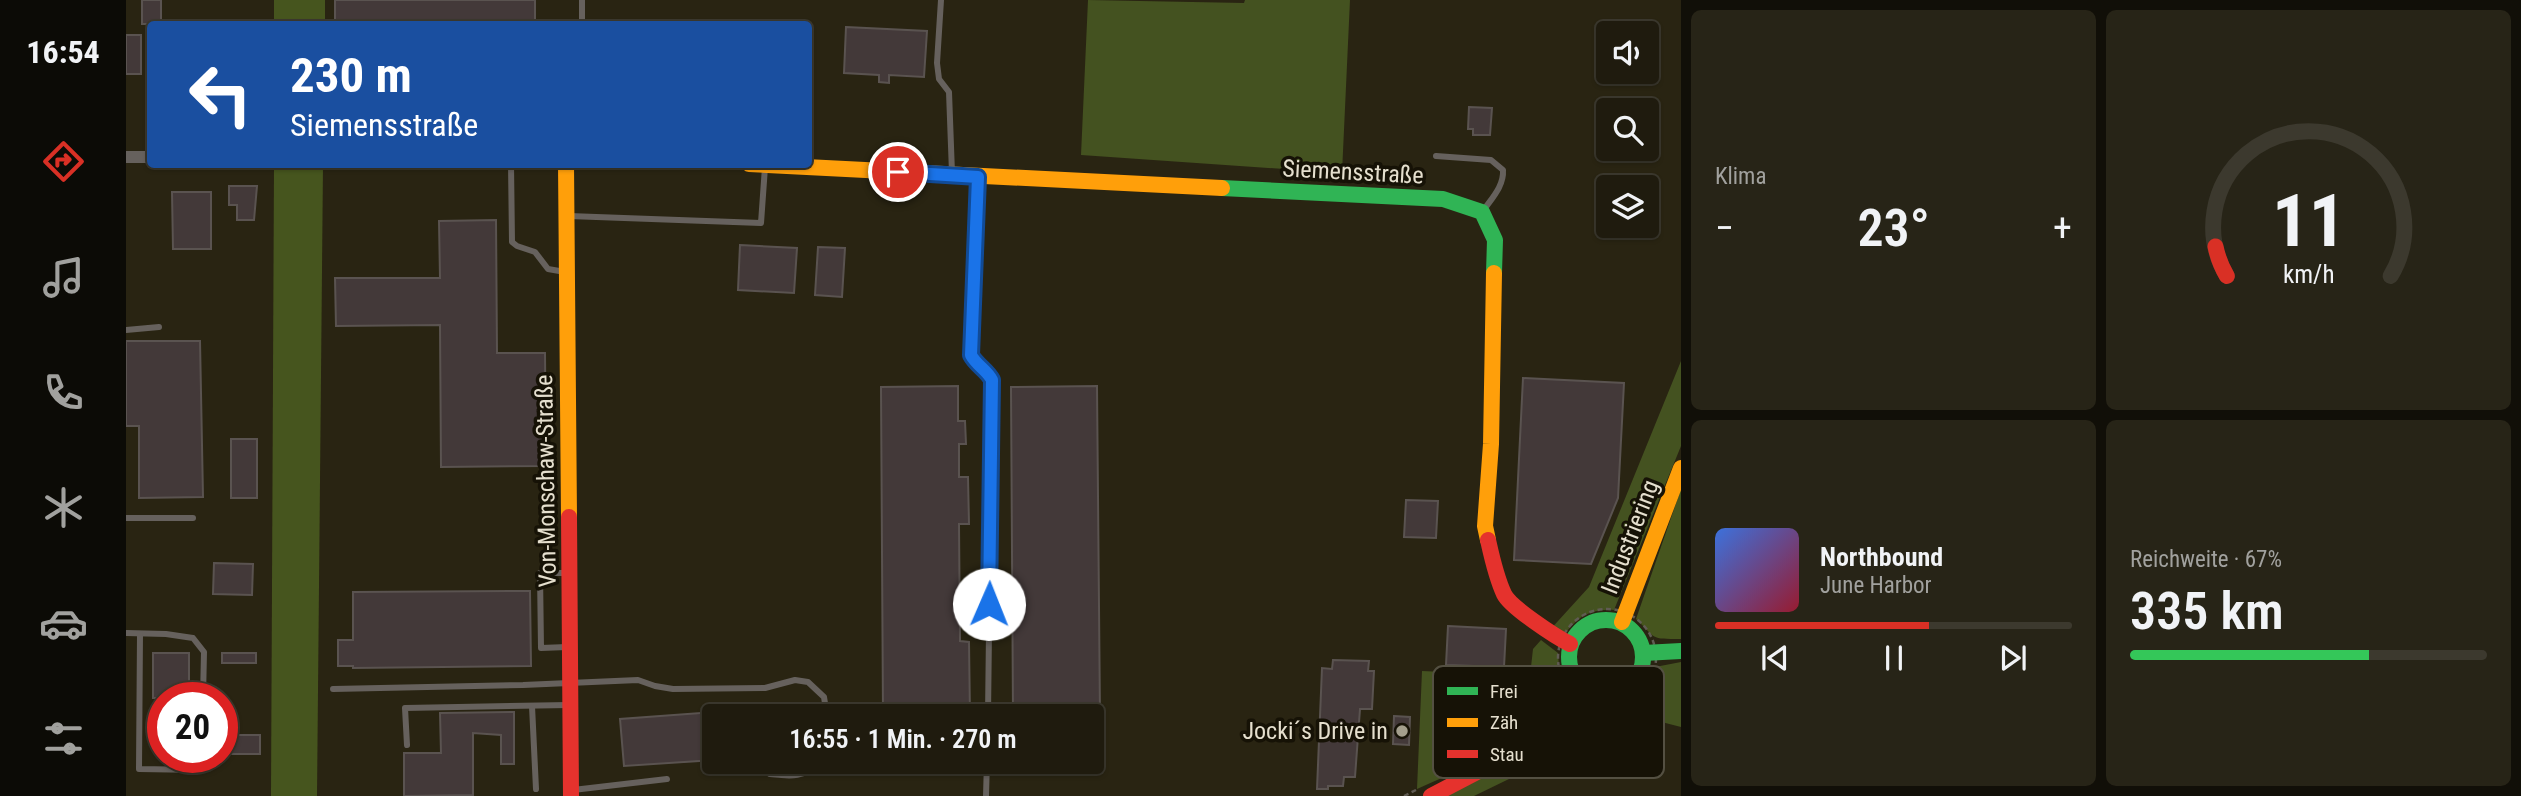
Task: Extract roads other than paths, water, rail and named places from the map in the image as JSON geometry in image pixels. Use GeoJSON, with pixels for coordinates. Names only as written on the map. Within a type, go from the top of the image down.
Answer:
{"type":"FeatureCollection","features":[{"type":"Feature","properties":{"kind":"street"},"geometry":{"type":"LineString","coordinates":[[126,157],[147,157]]}},
{"type":"Feature","properties":{"kind":"street","name":"Von-Monschaw-Straße"},"geometry":{"type":"LineString","coordinates":[[566,168],[571,793]]}},
{"type":"Feature","properties":{"kind":"street","name":"Siemensstraße"},"geometry":{"type":"LineString","coordinates":[[812,168],[1443,199],[1482,212]]}},
{"type":"Feature","properties":{"kind":"street"},"geometry":{"type":"LineString","coordinates":[[1482,212],[1495,240],[1491,444],[1485,526],[1494,567],[1505,597],[1566,642],[1569,666]]}},
{"type":"Feature","properties":{"kind":"street","name":"Industriering"},"geometry":{"type":"LineString","coordinates":[[1624,618],[1681,468]]}},
{"type":"Feature","properties":{"kind":"street"},"geometry":{"type":"LineString","coordinates":[[1566,642],[1583,627],[1601,619],[1624,618],[1650,652]]}},
{"type":"Feature","properties":{"kind":"street"},"geometry":{"type":"LineString","coordinates":[[1650,652],[1681,651]]}},
{"type":"Feature","properties":{"kind":"street"},"geometry":{"type":"LineString","coordinates":[[1644,666],[1650,652]]}},
{"type":"Feature","properties":{"kind":"street"},"geometry":{"type":"LineString","coordinates":[[1424,793],[1457,778]]}},
{"type":"Feature","properties":{"kind":"lane"},"geometry":{"type":"LineString","coordinates":[[582,0],[582,21]]}},
{"type":"Feature","properties":{"kind":"lane"},"geometry":{"type":"LineString","coordinates":[[941,0],[937,63],[939,79],[948,93],[952,175]]}},
{"type":"Feature","properties":{"kind":"lane"},"geometry":{"type":"LineString","coordinates":[[1436,156],[1491,160],[1503,170],[1504,177],[1498,190],[1482,212]]}},
{"type":"Feature","properties":{"kind":"lane"},"geometry":{"type":"LineString","coordinates":[[511,168],[512,242],[535,253],[548,269],[567,272]]}},
{"type":"Feature","properties":{"kind":"lane"},"geometry":{"type":"LineString","coordinates":[[566,216],[761,223],[765,168]]}},
{"type":"Feature","properties":{"kind":"lane"},"geometry":{"type":"LineString","coordinates":[[978,177],[971,355],[973,360],[988,371],[992,380],[988,704]]}},
{"type":"Feature","properties":{"kind":"lane"},"geometry":{"type":"LineString","coordinates":[[126,330],[159,327]]}},
{"type":"Feature","properties":{"kind":"lane"},"geometry":{"type":"LineString","coordinates":[[126,519],[193,518]]}},
{"type":"Feature","properties":{"kind":"lane"},"geometry":{"type":"LineString","coordinates":[[570,573],[540,573],[541,648],[570,647]]}},
{"type":"Feature","properties":{"kind":"lane"},"geometry":{"type":"LineString","coordinates":[[126,633],[193,638],[204,652],[203,682]]}},
{"type":"Feature","properties":{"kind":"lane"},"geometry":{"type":"LineString","coordinates":[[140,634],[139,769],[147,769]]}},
{"type":"Feature","properties":{"kind":"lane"},"geometry":{"type":"LineString","coordinates":[[333,689],[638,680],[673,689],[765,688],[795,680],[808,682],[824,697],[825,704]]}},
{"type":"Feature","properties":{"kind":"lane"},"geometry":{"type":"LineString","coordinates":[[407,745],[405,708],[570,705]]}},
{"type":"Feature","properties":{"kind":"lane"},"geometry":{"type":"LineString","coordinates":[[532,706],[536,789]]}},
{"type":"Feature","properties":{"kind":"lane"},"geometry":{"type":"LineString","coordinates":[[770,774],[800,774]]}},
{"type":"Feature","properties":{"kind":"lane"},"geometry":{"type":"LineString","coordinates":[[986,796],[987,774]]}},
{"type":"Feature","properties":{"kind":"lane"},"geometry":{"type":"LineString","coordinates":[[571,793],[667,779]]}},
{"type":"Feature","properties":{"kind":"place","name":"Jocki´s Drive in"},"geometry":{"type":"Point","coordinates":[1402,731]}}]}
